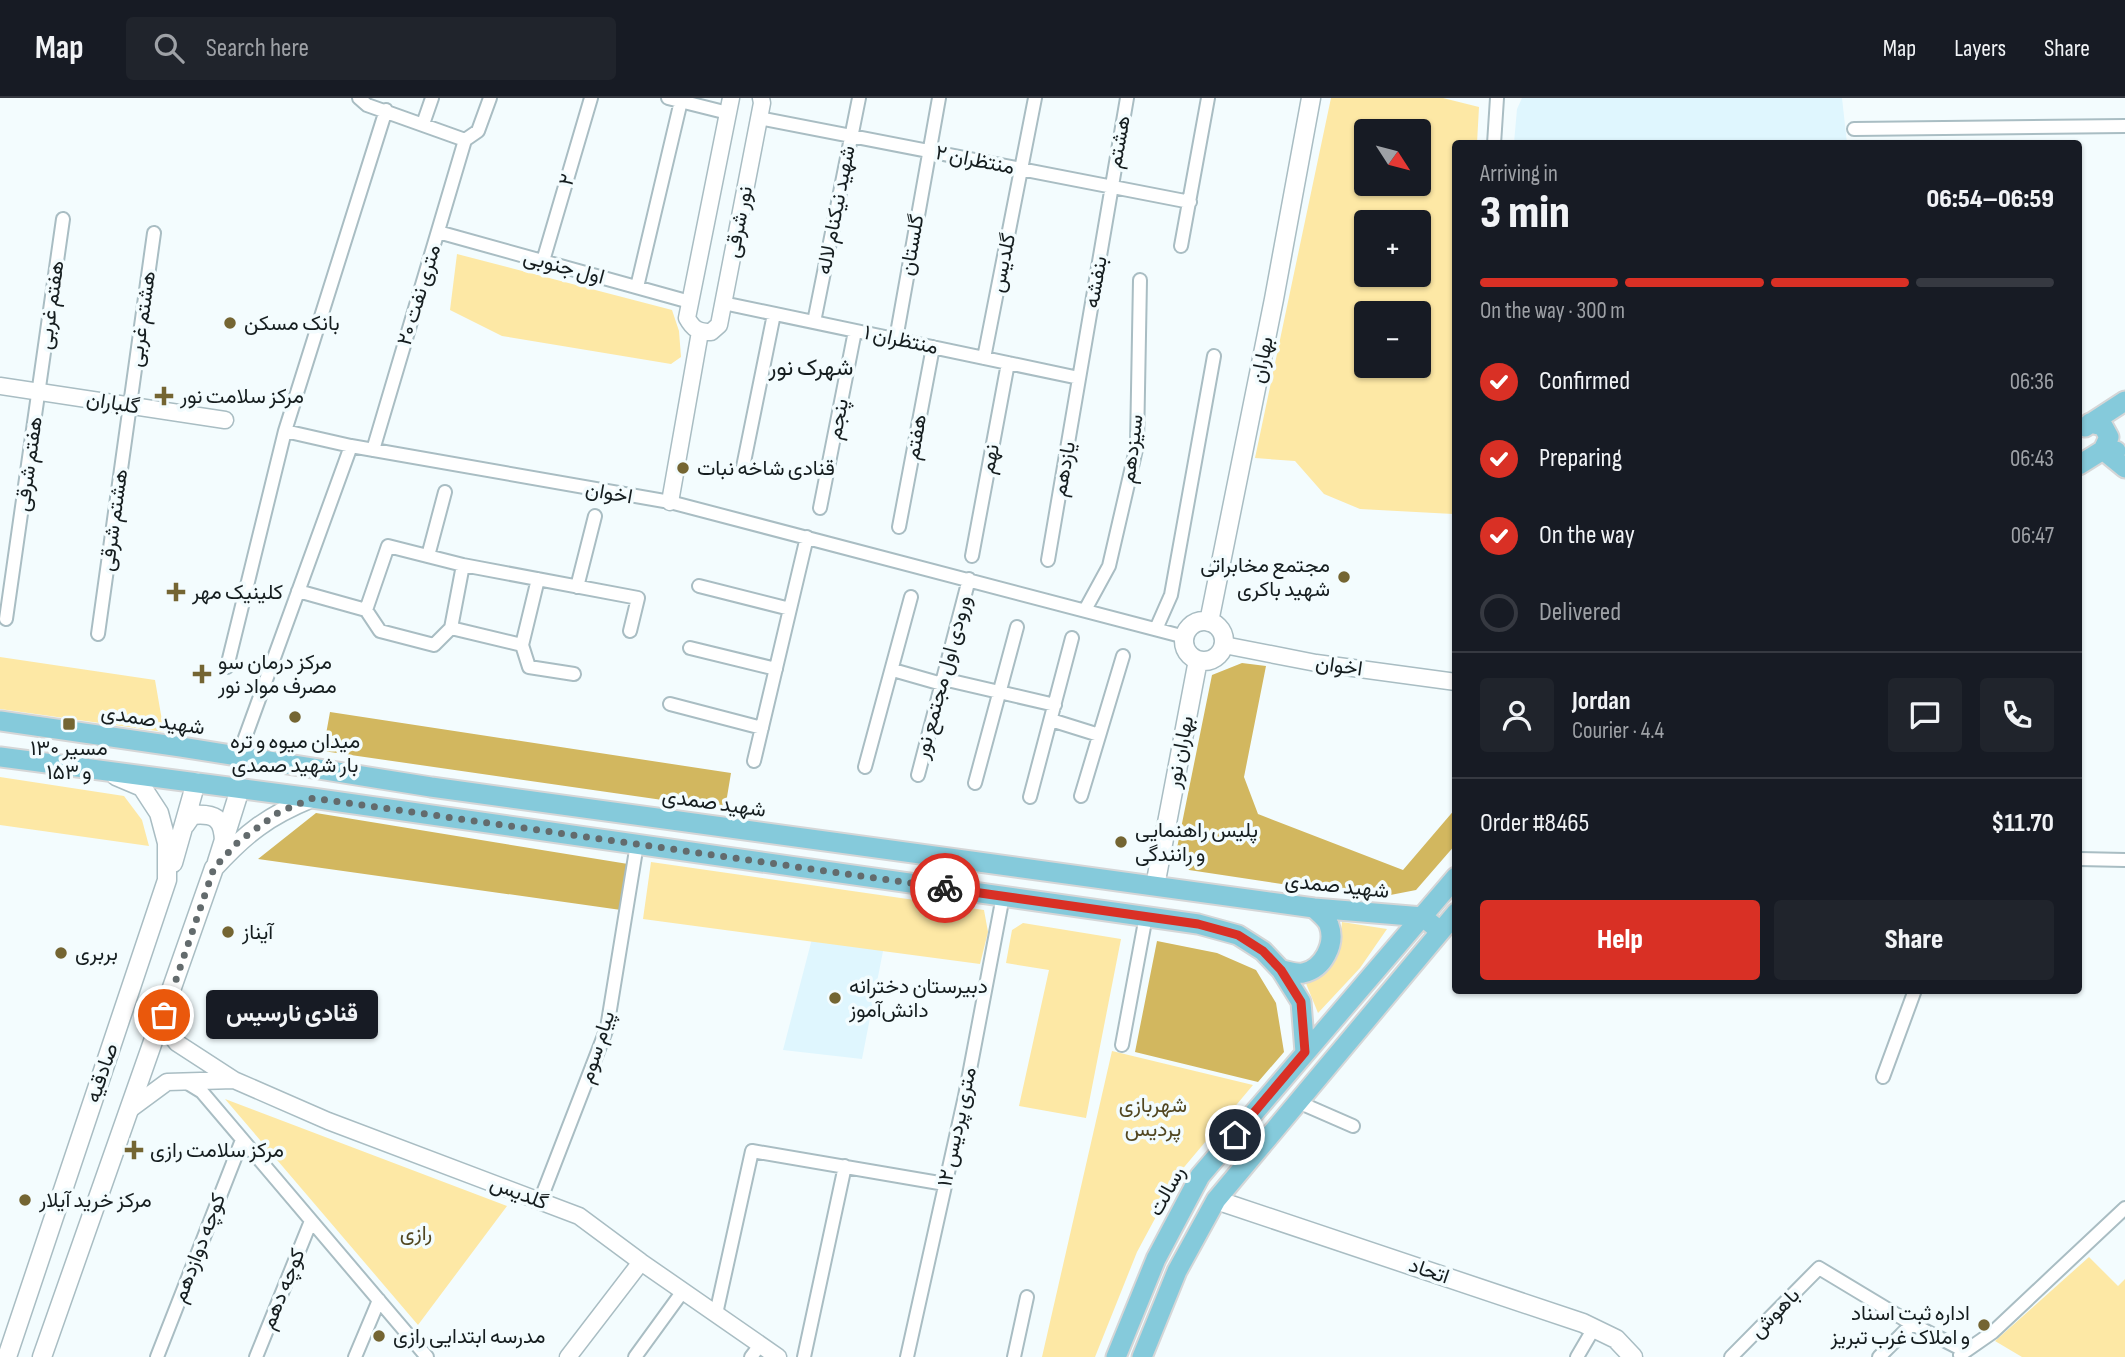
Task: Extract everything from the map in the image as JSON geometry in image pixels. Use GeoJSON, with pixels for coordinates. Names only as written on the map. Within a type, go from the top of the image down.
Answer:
{"type":"FeatureCollection","features":[{"type":"Feature","properties":{"kind":"main road","name":"بهاران"},"geometry":{"type":"LineString","coordinates":[[1209,622],[1311,98]]}},
{"type":"Feature","properties":{"kind":"main road"},"geometry":{"type":"LineString","coordinates":[[2085,427],[2125,401]]}},
{"type":"Feature","properties":{"kind":"main road"},"geometry":{"type":"LineString","coordinates":[[2082,463],[2103,450],[2109,438],[2103,426],[2085,427]]}},
{"type":"Feature","properties":{"kind":"main road"},"geometry":{"type":"LineString","coordinates":[[2103,450],[2125,451]]}},
{"type":"Feature","properties":{"kind":"main road"},"geometry":{"type":"LineString","coordinates":[[2103,450],[2125,468]]}},
{"type":"Feature","properties":{"kind":"main road"},"geometry":{"type":"LineString","coordinates":[[1196,622],[1209,622],[1219,628],[1224,645],[1217,656],[1205,661],[1198,660],[1189,653],[1185,637],[1196,622]]}},
{"type":"Feature","properties":{"kind":"main road","name":"بهاران نور"},"geometry":{"type":"LineString","coordinates":[[1156,886],[1198,660]]}},
{"type":"Feature","properties":{"kind":"main road","name":"شهید صمدی"},"geometry":{"type":"LineString","coordinates":[[0,722],[431,787],[1314,908],[1423,916]]}},
{"type":"Feature","properties":{"kind":"main road"},"geometry":{"type":"LineString","coordinates":[[0,757],[313,798],[1198,924],[1238,935],[1263,951],[1281,970],[1301,1002],[1305,1052]]}},
{"type":"Feature","properties":{"kind":"main road","name":"صادقیه"},"geometry":{"type":"LineString","coordinates":[[6,1348],[167,880],[167,843],[159,813],[142,787],[106,772]]}},
{"type":"Feature","properties":{"kind":"main road"},"geometry":{"type":"LineString","coordinates":[[167,880],[196,782]]}},
{"type":"Feature","properties":{"kind":"main road"},"geometry":{"type":"LineString","coordinates":[[214,868],[240,789]]}},
{"type":"Feature","properties":{"kind":"main road","name":"صادقیه"},"geometry":{"type":"LineString","coordinates":[[44,1356],[214,868],[238,842],[279,812],[313,798]]}},
{"type":"Feature","properties":{"kind":"main road"},"geometry":{"type":"LineString","coordinates":[[185,825],[192,815],[205,814],[216,818],[224,828],[224,841]]}},
{"type":"Feature","properties":{"kind":"main road"},"geometry":{"type":"LineString","coordinates":[[786,866],[799,859],[801,848],[787,836]]}},
{"type":"Feature","properties":{"kind":"main road"},"geometry":{"type":"LineString","coordinates":[[835,873],[826,863],[824,854],[831,845],[839,843]]}},
{"type":"Feature","properties":{"kind":"main road","name":"رسالت"},"geometry":{"type":"LineString","coordinates":[[1116,1357],[1156,1259],[1200,1176],[1452,882]]}},
{"type":"Feature","properties":{"kind":"main road"},"geometry":{"type":"LineString","coordinates":[[1281,970],[1300,974],[1314,969],[1326,957],[1331,939],[1329,923],[1314,908]]}},
{"type":"Feature","properties":{"kind":"main road"},"geometry":{"type":"LineString","coordinates":[[1423,916],[1440,931]]}},
{"type":"Feature","properties":{"kind":"main road"},"geometry":{"type":"LineString","coordinates":[[1142,1357],[1177,1271],[1216,1200],[1452,918]]}},
{"type":"Feature","properties":{"kind":"main road","name":"اتحاد"},"geometry":{"type":"LineString","coordinates":[[1216,1200],[1594,1328],[1616,1339],[1633,1357]]}},
{"type":"Feature","properties":{"kind":"street"},"geometry":{"type":"LineString","coordinates":[[359,98],[367,105],[465,140]]}},
{"type":"Feature","properties":{"kind":"street"},"geometry":{"type":"LineString","coordinates":[[423,124],[432,98]]}},
{"type":"Feature","properties":{"kind":"street","name":"۲۰ متری نفت"},"geometry":{"type":"LineString","coordinates":[[373,450],[465,140],[478,131],[490,98]]}},
{"type":"Feature","properties":{"kind":"street","name":"۲"},"geometry":{"type":"LineString","coordinates":[[542,261],[590,98]]}},
{"type":"Feature","properties":{"kind":"street","name":"نور شرقی"},"geometry":{"type":"LineString","coordinates":[[730,105],[687,318],[692,327],[700,332],[711,332],[719,325],[761,98]]}},
{"type":"Feature","properties":{"kind":"street","name":"شهید نیکنام لاله"},"geometry":{"type":"LineString","coordinates":[[814,322],[859,98]]}},
{"type":"Feature","properties":{"kind":"street","name":"گلستان"},"geometry":{"type":"LineString","coordinates":[[895,339],[939,98]]}},
{"type":"Feature","properties":{"kind":"street","name":"گلدیس"},"geometry":{"type":"LineString","coordinates":[[984,358],[1035,98]]}},
{"type":"Feature","properties":{"kind":"street","name":"هشتم"},"geometry":{"type":"LineString","coordinates":[[1112,187],[1127,98]]}},
{"type":"Feature","properties":{"kind":"street"},"geometry":{"type":"LineString","coordinates":[[1181,246],[1208,98]]}},
{"type":"Feature","properties":{"kind":"street"},"geometry":{"type":"LineString","coordinates":[[1494,140],[1497,98]]}},
{"type":"Feature","properties":{"kind":"street"},"geometry":{"type":"LineString","coordinates":[[637,287],[682,100],[730,105]]}},
{"type":"Feature","properties":{"kind":"street"},"geometry":{"type":"LineString","coordinates":[[227,667],[285,431],[386,110]]}},
{"type":"Feature","properties":{"kind":"street","name":"منتظران ۲"},"geometry":{"type":"LineString","coordinates":[[759,118],[1190,202]]}},
{"type":"Feature","properties":{"kind":"street"},"geometry":{"type":"LineString","coordinates":[[1854,130],[2125,126]]}},
{"type":"Feature","properties":{"kind":"street","name":"بنفشه"},"geometry":{"type":"LineString","coordinates":[[1079,378],[1112,187]]}},
{"type":"Feature","properties":{"kind":"street","name":"هفتم غربی"},"geometry":{"type":"LineString","coordinates":[[39,392],[63,219]]}},
{"type":"Feature","properties":{"kind":"street","name":"اول جنوبی"},"geometry":{"type":"LineString","coordinates":[[438,232],[690,302]]}},
{"type":"Feature","properties":{"kind":"street","name":"هشتم غربی"},"geometry":{"type":"LineString","coordinates":[[130,405],[153,233]]}},
{"type":"Feature","properties":{"kind":"street","name":"سیزدهم"},"geometry":{"type":"LineString","coordinates":[[1085,610],[1109,566],[1137,445],[1140,280]]}},
{"type":"Feature","properties":{"kind":"street","name":"منتظران ۱"},"geometry":{"type":"LineString","coordinates":[[723,303],[1079,378]]}},
{"type":"Feature","properties":{"kind":"street"},"geometry":{"type":"LineString","coordinates":[[743,467],[774,314]]}},
{"type":"Feature","properties":{"kind":"street","name":"پنجم"},"geometry":{"type":"LineString","coordinates":[[820,508],[855,331]]}},
{"type":"Feature","properties":{"kind":"street","name":"نور شرقی"},"geometry":{"type":"LineString","coordinates":[[670,502],[700,332]]}},
{"type":"Feature","properties":{"kind":"street","name":"هفتم"},"geometry":{"type":"LineString","coordinates":[[899,527],[933,347]]}},
{"type":"Feature","properties":{"kind":"street"},"geometry":{"type":"LineString","coordinates":[[1156,629],[1171,595],[1214,356]]}},
{"type":"Feature","properties":{"kind":"street","name":"نهم"},"geometry":{"type":"LineString","coordinates":[[972,556],[1008,363]]}},
{"type":"Feature","properties":{"kind":"street","name":"یازدهم"},"geometry":{"type":"LineString","coordinates":[[1048,560],[1079,378]]}},
{"type":"Feature","properties":{"kind":"street","name":"گلباران"},"geometry":{"type":"LineString","coordinates":[[0,386],[225,420]]}},
{"type":"Feature","properties":{"kind":"street","name":"هفتم شرقی"},"geometry":{"type":"LineString","coordinates":[[6,619],[39,392]]}},
{"type":"Feature","properties":{"kind":"street","name":"هشتم شرقی"},"geometry":{"type":"LineString","coordinates":[[98,634],[130,405]]}},
{"type":"Feature","properties":{"kind":"street","name":"اخوان"},"geometry":{"type":"LineString","coordinates":[[285,431],[351,446],[645,500],[670,502],[1185,637]]}},
{"type":"Feature","properties":{"kind":"street"},"geometry":{"type":"LineString","coordinates":[[238,757],[351,446]]}},
{"type":"Feature","properties":{"kind":"street"},"geometry":{"type":"LineString","coordinates":[[428,556],[445,492]]}},
{"type":"Feature","properties":{"kind":"street"},"geometry":{"type":"LineString","coordinates":[[577,587],[595,516]]}},
{"type":"Feature","properties":{"kind":"street"},"geometry":{"type":"LineString","coordinates":[[754,761],[807,537]]}},
{"type":"Feature","properties":{"kind":"street"},"geometry":{"type":"LineString","coordinates":[[366,610],[388,546],[463,565],[638,598],[630,631]]}},
{"type":"Feature","properties":{"kind":"street"},"geometry":{"type":"LineString","coordinates":[[298,591],[366,610],[380,631],[434,645],[451,628],[463,565]]}},
{"type":"Feature","properties":{"kind":"street"},"geometry":{"type":"LineString","coordinates":[[538,579],[522,645],[529,667],[574,674]]}},
{"type":"Feature","properties":{"kind":"street","name":"ورودی اول مجتمع نور"},"geometry":{"type":"LineString","coordinates":[[918,775],[969,579]]}},
{"type":"Feature","properties":{"kind":"street"},"geometry":{"type":"LineString","coordinates":[[699,586],[790,609]]}},
{"type":"Feature","properties":{"kind":"street"},"geometry":{"type":"LineString","coordinates":[[865,767],[911,597]]}},
{"type":"Feature","properties":{"kind":"street"},"geometry":{"type":"LineString","coordinates":[[975,783],[1017,627]]}},
{"type":"Feature","properties":{"kind":"street"},"geometry":{"type":"LineString","coordinates":[[451,628],[522,645]]}},
{"type":"Feature","properties":{"kind":"street"},"geometry":{"type":"LineString","coordinates":[[1030,797],[1072,638]]}},
{"type":"Feature","properties":{"kind":"street","name":"اخوان"},"geometry":{"type":"LineString","coordinates":[[1224,645],[1315,663],[1452,681]]}},
{"type":"Feature","properties":{"kind":"street"},"geometry":{"type":"LineString","coordinates":[[690,648],[776,669]]}},
{"type":"Feature","properties":{"kind":"street"},"geometry":{"type":"LineString","coordinates":[[1082,796],[1123,656]]}},
{"type":"Feature","properties":{"kind":"street"},"geometry":{"type":"LineString","coordinates":[[893,670],[1055,705]]}},
{"type":"Feature","properties":{"kind":"street"},"geometry":{"type":"LineString","coordinates":[[670,704],[762,728]]}},
{"type":"Feature","properties":{"kind":"street"},"geometry":{"type":"LineString","coordinates":[[1051,720],[1099,735]]}},
{"type":"Feature","properties":{"kind":"street","name":"پیام سوم"},"geometry":{"type":"LineString","coordinates":[[540,1201],[607,1028],[637,844]]}},
{"type":"Feature","properties":{"kind":"street"},"geometry":{"type":"LineString","coordinates":[[2082,859],[2125,860]]}},
{"type":"Feature","properties":{"kind":"street","name":"۱۲ متری پردیس"},"geometry":{"type":"LineString","coordinates":[[907,1357],[965,1096],[1003,896]]}},
{"type":"Feature","properties":{"kind":"street"},"geometry":{"type":"LineString","coordinates":[[1122,1045],[1146,916]]}},
{"type":"Feature","properties":{"kind":"street"},"geometry":{"type":"LineString","coordinates":[[1883,1077],[1914,994]]}},
{"type":"Feature","properties":{"kind":"street","name":"گلدیس"},"geometry":{"type":"LineString","coordinates":[[162,1023],[177,1043],[234,1080],[328,1121],[579,1216],[716,1314],[756,1351],[778,1357]]}},
{"type":"Feature","properties":{"kind":"street"},"geometry":{"type":"LineString","coordinates":[[129,1110],[167,1082],[234,1080]]}},
{"type":"Feature","properties":{"kind":"street"},"geometry":{"type":"LineString","coordinates":[[183,1081],[202,1092],[427,1357]]}},
{"type":"Feature","properties":{"kind":"street"},"geometry":{"type":"LineString","coordinates":[[1298,1102],[1353,1126]]}},
{"type":"Feature","properties":{"kind":"street","name":"کوچه دوازدهم"},"geometry":{"type":"LineString","coordinates":[[157,1357],[242,1140]]}},
{"type":"Feature","properties":{"kind":"street"},"geometry":{"type":"LineString","coordinates":[[716,1314],[752,1151],[945,1184]]}},
{"type":"Feature","properties":{"kind":"street"},"geometry":{"type":"LineString","coordinates":[[804,1357],[845,1166]]}},
{"type":"Feature","properties":{"kind":"street"},"geometry":{"type":"LineString","coordinates":[[1879,1357],[1912,1324],[1961,1354],[1993,1332],[2125,1208]]}},
{"type":"Feature","properties":{"kind":"street","name":"کوچه دهم"},"geometry":{"type":"LineString","coordinates":[[256,1357],[311,1221]]}},
{"type":"Feature","properties":{"kind":"street"},"geometry":{"type":"LineString","coordinates":[[568,1357],[641,1262]]}},
{"type":"Feature","properties":{"kind":"street","name":"باهوش"},"geometry":{"type":"LineString","coordinates":[[1731,1357],[1819,1269],[1912,1324]]}},
{"type":"Feature","properties":{"kind":"street"},"geometry":{"type":"LineString","coordinates":[[635,1357],[683,1291]]}},
{"type":"Feature","properties":{"kind":"street"},"geometry":{"type":"LineString","coordinates":[[1014,1357],[1027,1297]]}},
{"type":"Feature","properties":{"kind":"street"},"geometry":{"type":"LineString","coordinates":[[355,1357],[379,1300]]}},
{"type":"Feature","properties":{"kind":"street"},"geometry":{"type":"LineString","coordinates":[[1577,1357],[1594,1328]]}},
{"type":"Feature","properties":{"kind":"shaded area"},"geometry":{"type":"Polygon","coordinates":[[[1522,98],[1842,98],[1847,140],[1514,140],[1517,109],[1522,98]]]}},
{"type":"Feature","properties":{"kind":"shaded area"},"geometry":{"type":"Polygon","coordinates":[[[1242,663],[1266,666],[1244,777],[1258,814],[1403,870],[1452,813],[1452,849],[1416,890],[1375,898],[1189,870],[1176,853],[1212,675],[1242,663]]]}},
{"type":"Feature","properties":{"kind":"shaded area"},"geometry":{"type":"Polygon","coordinates":[[[330,712],[731,773],[725,809],[323,751],[330,712]]]}},
{"type":"Feature","properties":{"kind":"shaded area"},"geometry":{"type":"Polygon","coordinates":[[[316,813],[628,864],[621,910],[258,859],[316,813]]]}},
{"type":"Feature","properties":{"kind":"shaded area","name":"دبیرستان دخترانه دانش‌آموز"},"geometry":{"type":"Polygon","coordinates":[[[813,935],[884,946],[862,1059],[783,1050],[813,935]]]}},
{"type":"Feature","properties":{"kind":"shaded area"},"geometry":{"type":"Polygon","coordinates":[[[1157,941],[1217,953],[1256,970],[1276,1003],[1284,1052],[1258,1082],[1135,1052],[1157,941]]]}},
{"type":"Feature","properties":{"kind":"green space"},"geometry":{"type":"Polygon","coordinates":[[[1331,98],[1443,98],[1479,107],[1477,140],[1452,140],[1452,514],[1360,509],[1324,494],[1295,461],[1255,458],[1331,98]]]}},
{"type":"Feature","properties":{"kind":"green space"},"geometry":{"type":"Polygon","coordinates":[[[457,254],[672,310],[679,331],[681,357],[671,364],[502,336],[450,310],[457,254]]]}},
{"type":"Feature","properties":{"kind":"green space"},"geometry":{"type":"Polygon","coordinates":[[[0,657],[155,680],[164,732],[0,709],[0,657]]]}},
{"type":"Feature","properties":{"kind":"green space"},"geometry":{"type":"Polygon","coordinates":[[[0,777],[124,796],[142,820],[149,846],[0,825],[0,777]]]}},
{"type":"Feature","properties":{"kind":"green space"},"geometry":{"type":"Polygon","coordinates":[[[651,862],[984,910],[988,932],[980,964],[643,919],[651,862]]]}},
{"type":"Feature","properties":{"kind":"green space"},"geometry":{"type":"Polygon","coordinates":[[[1342,922],[1387,929],[1360,968],[1318,1013],[1305,981],[1324,973],[1335,960],[1342,922]]]}},
{"type":"Feature","properties":{"kind":"green space"},"geometry":{"type":"Polygon","coordinates":[[[1023,923],[1121,939],[1086,1118],[1019,1106],[1049,970],[1006,963],[1012,930],[1023,923]]]}},
{"type":"Feature","properties":{"kind":"green space","name":"شهربازی پردیس"},"geometry":{"type":"Polygon","coordinates":[[[1112,1051],[1253,1085],[1180,1172],[1137,1252],[1095,1357],[1042,1357],[1112,1051]]]}},
{"type":"Feature","properties":{"kind":"green space","name":"رازی"},"geometry":{"type":"Polygon","coordinates":[[[225,1099],[507,1206],[418,1325],[225,1099]]]}},
{"type":"Feature","properties":{"kind":"green space"},"geometry":{"type":"Polygon","coordinates":[[[2089,1257],[2118,1286],[2125,1279],[2125,1357],[2022,1357],[1995,1341],[2089,1257]]]}},
{"type":"Feature","properties":{"kind":"way so far"},"geometry":{"type":"LineString","coordinates":[[164,1015],[214,868],[238,842],[279,812],[313,798],[945,888]]}},
{"type":"Feature","properties":{"kind":"place","name":"بانک مسکن"},"geometry":{"type":"Point","coordinates":[230,323]}},
{"type":"Feature","properties":{"kind":"place","name":"مرکز سلامت نور"},"geometry":{"type":"Point","coordinates":[164,396]}},
{"type":"Feature","properties":{"kind":"place","name":"قنادی شاخه نبات"},"geometry":{"type":"Point","coordinates":[683,468]}},
{"type":"Feature","properties":{"kind":"place","name":"مجتمع مخابراتی شهید باکری"},"geometry":{"type":"Point","coordinates":[1344,577]}},
{"type":"Feature","properties":{"kind":"place","name":"کلینیک مهر"},"geometry":{"type":"Point","coordinates":[176,592]}},
{"type":"Feature","properties":{"kind":"place","name":"مرکز درمان سو مصرف مواد نور"},"geometry":{"type":"Point","coordinates":[202,674]}},
{"type":"Feature","properties":{"kind":"place","name":"میدان میوه و تره بار شهید صمدی"},"geometry":{"type":"Point","coordinates":[295,717]}},
{"type":"Feature","properties":{"kind":"place","name":"مسیر ۱۳۰ و ۱۵۳"},"geometry":{"type":"Point","coordinates":[69,724]}},
{"type":"Feature","properties":{"kind":"place","name":"پلیس راهنمایی و رانندگی"},"geometry":{"type":"Point","coordinates":[1121,842]}},
{"type":"Feature","properties":{"kind":"place","name":"آیناز"},"geometry":{"type":"Point","coordinates":[228,932]}},
{"type":"Feature","properties":{"kind":"place","name":"بربری"},"geometry":{"type":"Point","coordinates":[61,953]}},
{"type":"Feature","properties":{"kind":"place","name":"دبیرستان دخترانه دانش‌آموز"},"geometry":{"type":"Point","coordinates":[835,998]}},
{"type":"Feature","properties":{"kind":"place","name":"قنادی نارسیس"},"geometry":{"type":"Point","coordinates":[164,1015]}},
{"type":"Feature","properties":{"kind":"place","name":"مرکز سلامت رازی"},"geometry":{"type":"Point","coordinates":[134,1150]}},
{"type":"Feature","properties":{"kind":"place","name":"مرکز خرید آیلار"},"geometry":{"type":"Point","coordinates":[25,1200]}},
{"type":"Feature","properties":{"kind":"place","name":"اداره ثبت اسناد و املاک غرب تبریز"},"geometry":{"type":"Point","coordinates":[1984,1325]}},
{"type":"Feature","properties":{"kind":"place","name":"مدرسه ابتدایی رازی"},"geometry":{"type":"Point","coordinates":[379,1336]}},
{"type":"Feature","properties":{"kind":"district","name":"شهرک نور"},"geometry":{"type":"Point","coordinates":[811,368]}},
{"type":"Feature","properties":{"kind":"route"},"geometry":{"type":"LineString","coordinates":[[945,888],[1198,924],[1238,935],[1263,951],[1281,970],[1301,1002],[1305,1052],[1235,1135]]}}]}
